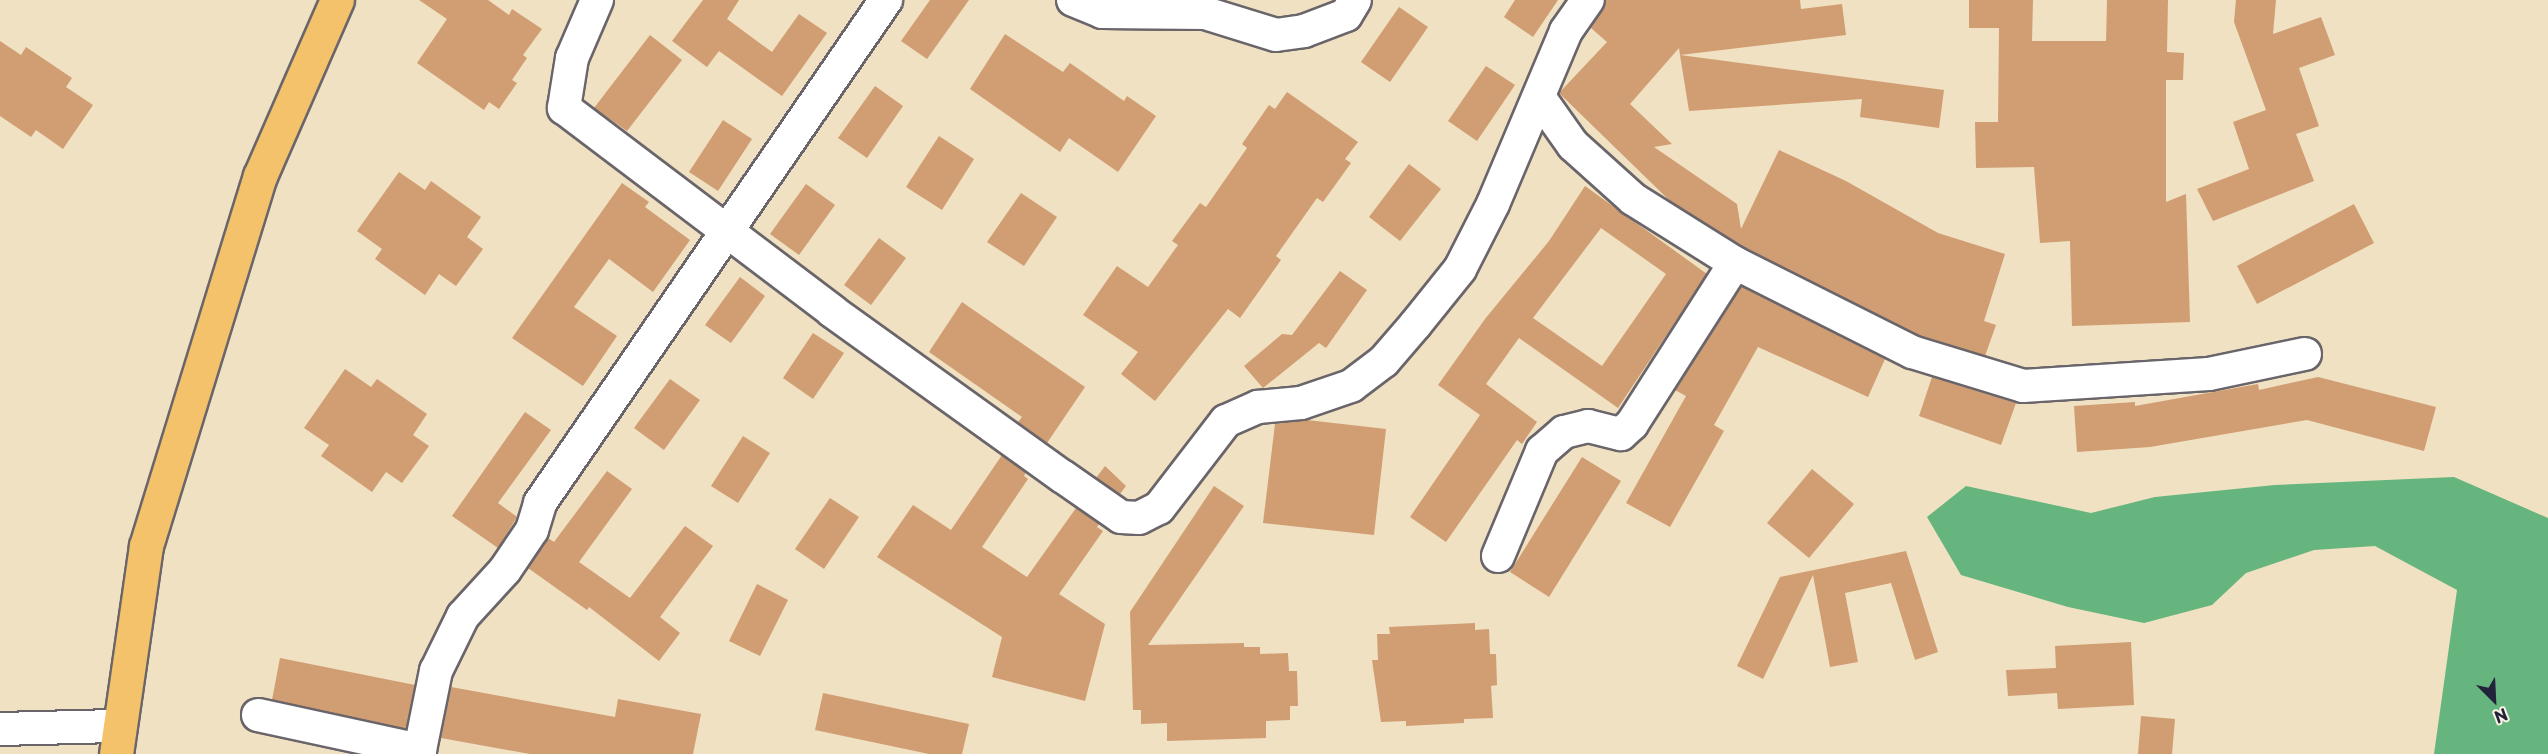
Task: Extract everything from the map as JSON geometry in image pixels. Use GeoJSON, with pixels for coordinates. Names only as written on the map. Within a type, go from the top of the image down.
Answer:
{"type":"FeatureCollection","features":[{"type":"Feature","properties":{"kind":"main road"},"geometry":{"type":"LineString","coordinates":[[117,740],[146,546],[216,311],[260,176],[337,0]]}},
{"type":"Feature","properties":{"kind":"street"},"geometry":{"type":"LineString","coordinates":[[597,0],[572,58],[564,108],[728,229],[832,311],[1062,476],[1121,517],[1139,518],[1159,508],[1226,421],[1258,407],[1301,403],[1351,386],[1384,361],[1460,269],[1539,97],[1566,31],[1588,0]]}},
{"type":"Feature","properties":{"kind":"street"},"geometry":{"type":"LineString","coordinates":[[258,715],[430,752],[436,671],[463,616],[505,570],[531,530],[540,503],[886,0]]}},
{"type":"Feature","properties":{"kind":"street"},"geometry":{"type":"LineString","coordinates":[[1073,0],[1102,12],[1205,13],[1276,35],[1304,31],[1346,15],[1355,0]]}},
{"type":"Feature","properties":{"kind":"street"},"geometry":{"type":"LineString","coordinates":[[1539,97],[1573,145],[1633,199],[1735,263],[1912,352],[2023,386],[2209,374],[2305,354]]}},
{"type":"Feature","properties":{"kind":"street"},"geometry":{"type":"LineString","coordinates":[[1498,556],[1542,451],[1564,432],[1588,426],[1621,434],[1632,424],[1735,263]]}},
{"type":"Feature","properties":{"kind":"street"},"geometry":{"type":"LineString","coordinates":[[0,729],[117,740]]}},
{"type":"Feature","properties":{"kind":"green space"},"geometry":{"type":"Polygon","coordinates":[[[2454,477],[2548,518],[2548,754],[2434,754],[2457,590],[2375,546],[2314,550],[2246,573],[2212,605],[2144,623],[2068,607],[1961,575],[1927,517],[1966,486],[2091,513],[2155,497],[2275,485],[2454,477]]]}},
{"type":"Feature","properties":{"kind":"building"},"geometry":{"type":"Polygon","coordinates":[[[419,0],[488,0],[509,15],[512,9],[542,29],[523,55],[527,58],[512,80],[517,83],[499,109],[489,102],[484,110],[417,63],[447,19],[419,0]]]}},
{"type":"Feature","properties":{"kind":"building"},"geometry":{"type":"Polygon","coordinates":[[[703,0],[739,0],[727,19],[772,52],[799,14],[827,33],[782,96],[719,51],[707,67],[672,41],[703,0]]]}},
{"type":"Feature","properties":{"kind":"building"},"geometry":{"type":"Polygon","coordinates":[[[930,0],[969,0],[927,59],[901,41],[930,0]]]}},
{"type":"Feature","properties":{"kind":"building"},"geometry":{"type":"Polygon","coordinates":[[[1515,0],[1558,0],[1533,37],[1504,17],[1515,0]]]}},
{"type":"Feature","properties":{"kind":"building"},"geometry":{"type":"Polygon","coordinates":[[[1606,0],[1800,0],[1801,9],[1842,4],[1846,35],[1680,55],[1679,48],[1630,104],[1672,144],[1654,147],[1737,204],[1741,229],[1779,150],[1846,181],[1938,233],[2005,254],[1984,321],[1996,325],[1985,356],[1919,335],[1744,247],[1669,200],[1559,93],[1607,42],[1591,28],[1606,0]]]}},
{"type":"Feature","properties":{"kind":"building"},"geometry":{"type":"Polygon","coordinates":[[[1969,0],[2033,0],[2032,41],[2106,41],[2107,0],[2168,0],[2167,52],[2184,53],[2183,80],[2166,80],[2166,202],[2186,194],[2190,322],[2072,326],[2070,241],[2040,243],[2034,167],[1976,168],[1975,122],[1998,122],[1999,28],[1969,28],[1969,0]]]}},
{"type":"Feature","properties":{"kind":"building"},"geometry":{"type":"Polygon","coordinates":[[[2236,0],[2276,0],[2273,34],[2321,17],[2335,55],[2299,68],[2319,126],[2296,134],[2314,181],[2213,221],[2197,189],[2249,169],[2233,122],[2266,110],[2234,22],[2236,0]]]}},
{"type":"Feature","properties":{"kind":"building"},"geometry":{"type":"Polygon","coordinates":[[[1399,7],[1428,27],[1390,82],[1361,62],[1399,7]]]}},
{"type":"Feature","properties":{"kind":"building"},"geometry":{"type":"Polygon","coordinates":[[[1005,34],[1063,72],[1070,63],[1124,101],[1127,96],[1156,116],[1118,172],[1069,138],[1060,152],[970,89],[1005,34]]]}},
{"type":"Feature","properties":{"kind":"building"},"geometry":{"type":"Polygon","coordinates":[[[650,35],[682,60],[627,131],[594,108],[650,35]]]}},
{"type":"Feature","properties":{"kind":"building"},"geometry":{"type":"Polygon","coordinates":[[[0,41],[21,55],[26,47],[72,78],[66,87],[93,105],[63,149],[36,130],[31,137],[0,116],[0,41]]]}},
{"type":"Feature","properties":{"kind":"building"},"geometry":{"type":"Polygon","coordinates":[[[1680,55],[1944,90],[1939,128],[1860,117],[1862,99],[1689,111],[1680,55]]]}},
{"type":"Feature","properties":{"kind":"building"},"geometry":{"type":"Polygon","coordinates":[[[1486,66],[1515,85],[1477,141],[1448,121],[1486,66]]]}},
{"type":"Feature","properties":{"kind":"building"},"geometry":{"type":"Polygon","coordinates":[[[875,86],[903,106],[867,158],[838,138],[875,86]]]}},
{"type":"Feature","properties":{"kind":"building"},"geometry":{"type":"Polygon","coordinates":[[[1287,92],[1358,142],[1345,159],[1351,163],[1323,202],[1317,198],[1276,256],[1281,260],[1240,318],[1228,309],[1155,401],[1121,374],[1138,352],[1083,315],[1117,266],[1148,287],[1178,245],[1172,241],[1200,203],[1206,207],[1247,148],[1242,144],[1269,105],[1275,109],[1287,92]]]}},
{"type":"Feature","properties":{"kind":"building"},"geometry":{"type":"Polygon","coordinates":[[[723,120],[752,139],[718,191],[689,172],[723,120]]]}},
{"type":"Feature","properties":{"kind":"building"},"geometry":{"type":"Polygon","coordinates":[[[939,136],[974,159],[942,210],[906,187],[939,136]]]}},
{"type":"Feature","properties":{"kind":"building"},"geometry":{"type":"Polygon","coordinates":[[[1409,164],[1441,189],[1400,241],[1369,217],[1409,164]]]}},
{"type":"Feature","properties":{"kind":"building"},"geometry":{"type":"Polygon","coordinates":[[[399,172],[425,190],[431,181],[481,217],[467,237],[483,249],[456,286],[439,274],[425,295],[375,259],[382,249],[357,231],[399,172]]]}},
{"type":"Feature","properties":{"kind":"building"},"geometry":{"type":"Polygon","coordinates":[[[622,183],[649,202],[645,207],[690,240],[653,292],[609,259],[574,307],[617,336],[583,386],[512,338],[622,183]]]}},
{"type":"Feature","properties":{"kind":"building"},"geometry":{"type":"Polygon","coordinates":[[[806,184],[835,205],[799,255],[770,234],[806,184]]]}},
{"type":"Feature","properties":{"kind":"building"},"geometry":{"type":"Polygon","coordinates":[[[1585,186],[1707,274],[1618,408],[1519,338],[1486,384],[1537,422],[1522,444],[1517,440],[1446,542],[1410,517],[1480,415],[1438,385],[1485,319],[1549,241],[1585,186]],[[1601,228],[1533,318],[1602,366],[1666,274],[1601,228]]]}},
{"type":"Feature","properties":{"kind":"building"},"geometry":{"type":"Polygon","coordinates":[[[1021,193],[1057,217],[1024,266],[987,242],[1021,193]]]}},
{"type":"Feature","properties":{"kind":"building"},"geometry":{"type":"Polygon","coordinates":[[[2354,204],[2374,243],[2257,304],[2237,266],[2354,204]]]}},
{"type":"Feature","properties":{"kind":"building"},"geometry":{"type":"Polygon","coordinates":[[[879,238],[906,258],[871,305],[844,285],[879,238]]]}},
{"type":"Feature","properties":{"kind":"building"},"geometry":{"type":"Polygon","coordinates":[[[1340,271],[1367,290],[1326,348],[1319,343],[1263,388],[1244,366],[1282,334],[1292,335],[1340,271]]]}},
{"type":"Feature","properties":{"kind":"building"},"geometry":{"type":"Polygon","coordinates":[[[740,277],[765,296],[731,343],[705,325],[740,277]]]}},
{"type":"Feature","properties":{"kind":"building"},"geometry":{"type":"Polygon","coordinates":[[[1741,286],[1885,359],[1868,397],[1758,347],[1714,425],[1724,431],[1670,527],[1626,503],[1686,396],[1675,390],[1741,286]]]}},
{"type":"Feature","properties":{"kind":"building"},"geometry":{"type":"Polygon","coordinates":[[[962,302],[1085,387],[1047,443],[1018,422],[1022,417],[929,352],[962,302]]]}},
{"type":"Feature","properties":{"kind":"building"},"geometry":{"type":"Polygon","coordinates":[[[813,333],[844,353],[813,399],[783,378],[813,333]]]}},
{"type":"Feature","properties":{"kind":"building"},"geometry":{"type":"Polygon","coordinates":[[[345,369],[371,387],[377,379],[427,414],[413,435],[429,446],[402,483],[386,472],[372,492],[321,456],[329,445],[304,428],[345,369]]]}},
{"type":"Feature","properties":{"kind":"building"},"geometry":{"type":"Polygon","coordinates":[[[1932,377],[2016,403],[2001,445],[1919,416],[1932,377]]]}},
{"type":"Feature","properties":{"kind":"building"},"geometry":{"type":"Polygon","coordinates":[[[2318,377],[2436,407],[2424,451],[2307,420],[2150,447],[2077,452],[2074,406],[2135,402],[2135,406],[2258,384],[2259,390],[2318,377]]]}},
{"type":"Feature","properties":{"kind":"building"},"geometry":{"type":"Polygon","coordinates":[[[670,379],[700,400],[664,450],[634,428],[670,379]]]}},
{"type":"Feature","properties":{"kind":"building"},"geometry":{"type":"Polygon","coordinates":[[[525,412],[551,430],[498,503],[517,517],[498,548],[452,516],[525,412]]]}},
{"type":"Feature","properties":{"kind":"building"},"geometry":{"type":"Polygon","coordinates":[[[1307,420],[1386,429],[1374,535],[1263,523],[1275,424],[1307,420]]]}},
{"type":"Feature","properties":{"kind":"building"},"geometry":{"type":"Polygon","coordinates":[[[743,436],[770,453],[738,503],[711,486],[743,436]]]}},
{"type":"Feature","properties":{"kind":"building"},"geometry":{"type":"Polygon","coordinates":[[[1002,455],[1026,472],[1024,476],[1028,479],[982,547],[1027,577],[1076,508],[1099,524],[1097,527],[1103,531],[1059,594],[1105,624],[1085,701],[992,677],[1002,637],[877,557],[913,505],[951,530],[1002,455]]]}},
{"type":"Feature","properties":{"kind":"building"},"geometry":{"type":"Polygon","coordinates":[[[1582,457],[1621,481],[1549,597],[1510,572],[1582,457]]]}},
{"type":"Feature","properties":{"kind":"building"},"geometry":{"type":"Polygon","coordinates":[[[1105,466],[1126,486],[1120,494],[1096,478],[1105,466]]]}},
{"type":"Feature","properties":{"kind":"building"},"geometry":{"type":"Polygon","coordinates":[[[1812,469],[1854,504],[1809,558],[1767,523],[1812,469]]]}},
{"type":"Feature","properties":{"kind":"building"},"geometry":{"type":"Polygon","coordinates":[[[607,471],[632,489],[579,562],[630,598],[685,526],[713,546],[660,617],[680,633],[659,661],[589,607],[587,610],[528,568],[548,538],[554,542],[607,471]]]}},
{"type":"Feature","properties":{"kind":"building"},"geometry":{"type":"Polygon","coordinates":[[[1214,486],[1244,506],[1148,645],[1244,643],[1244,647],[1260,647],[1260,654],[1288,653],[1289,671],[1297,671],[1298,706],[1290,706],[1290,720],[1266,721],[1266,738],[1167,741],[1167,723],[1141,724],[1141,710],[1133,710],[1130,612],[1214,486]]]}},
{"type":"Feature","properties":{"kind":"building"},"geometry":{"type":"Polygon","coordinates":[[[830,498],[859,517],[824,569],[795,549],[830,498]]]}},
{"type":"Feature","properties":{"kind":"building"},"geometry":{"type":"Polygon","coordinates":[[[1906,551],[1938,652],[1915,660],[1891,583],[1845,593],[1858,662],[1830,667],[1813,575],[1763,679],[1737,666],[1780,577],[1906,551]]]}},
{"type":"Feature","properties":{"kind":"building"},"geometry":{"type":"Polygon","coordinates":[[[757,584],[788,600],[760,656],[729,641],[757,584]]]}},
{"type":"Feature","properties":{"kind":"building"},"geometry":{"type":"Polygon","coordinates":[[[1475,623],[1475,630],[1489,629],[1490,654],[1496,654],[1497,685],[1491,686],[1493,718],[1464,719],[1464,723],[1406,726],[1406,721],[1381,722],[1372,660],[1378,660],[1377,634],[1390,634],[1389,627],[1475,623]]]}},
{"type":"Feature","properties":{"kind":"building"},"geometry":{"type":"Polygon","coordinates":[[[2131,642],[2134,705],[2058,709],[2057,693],[2008,696],[2006,670],[2056,668],[2055,646],[2131,642]]]}},
{"type":"Feature","properties":{"kind":"building"},"geometry":{"type":"Polygon","coordinates":[[[280,658],[415,685],[406,729],[272,700],[280,658]]]}},
{"type":"Feature","properties":{"kind":"building"},"geometry":{"type":"Polygon","coordinates":[[[451,687],[615,717],[618,699],[701,714],[693,754],[530,754],[441,738],[451,687]]]}},
{"type":"Feature","properties":{"kind":"building"},"geometry":{"type":"Polygon","coordinates":[[[823,693],[969,724],[962,754],[929,754],[815,730],[823,693]]]}},
{"type":"Feature","properties":{"kind":"building"},"geometry":{"type":"Polygon","coordinates":[[[2141,716],[2175,719],[2172,754],[2138,754],[2141,716]]]}}]}
